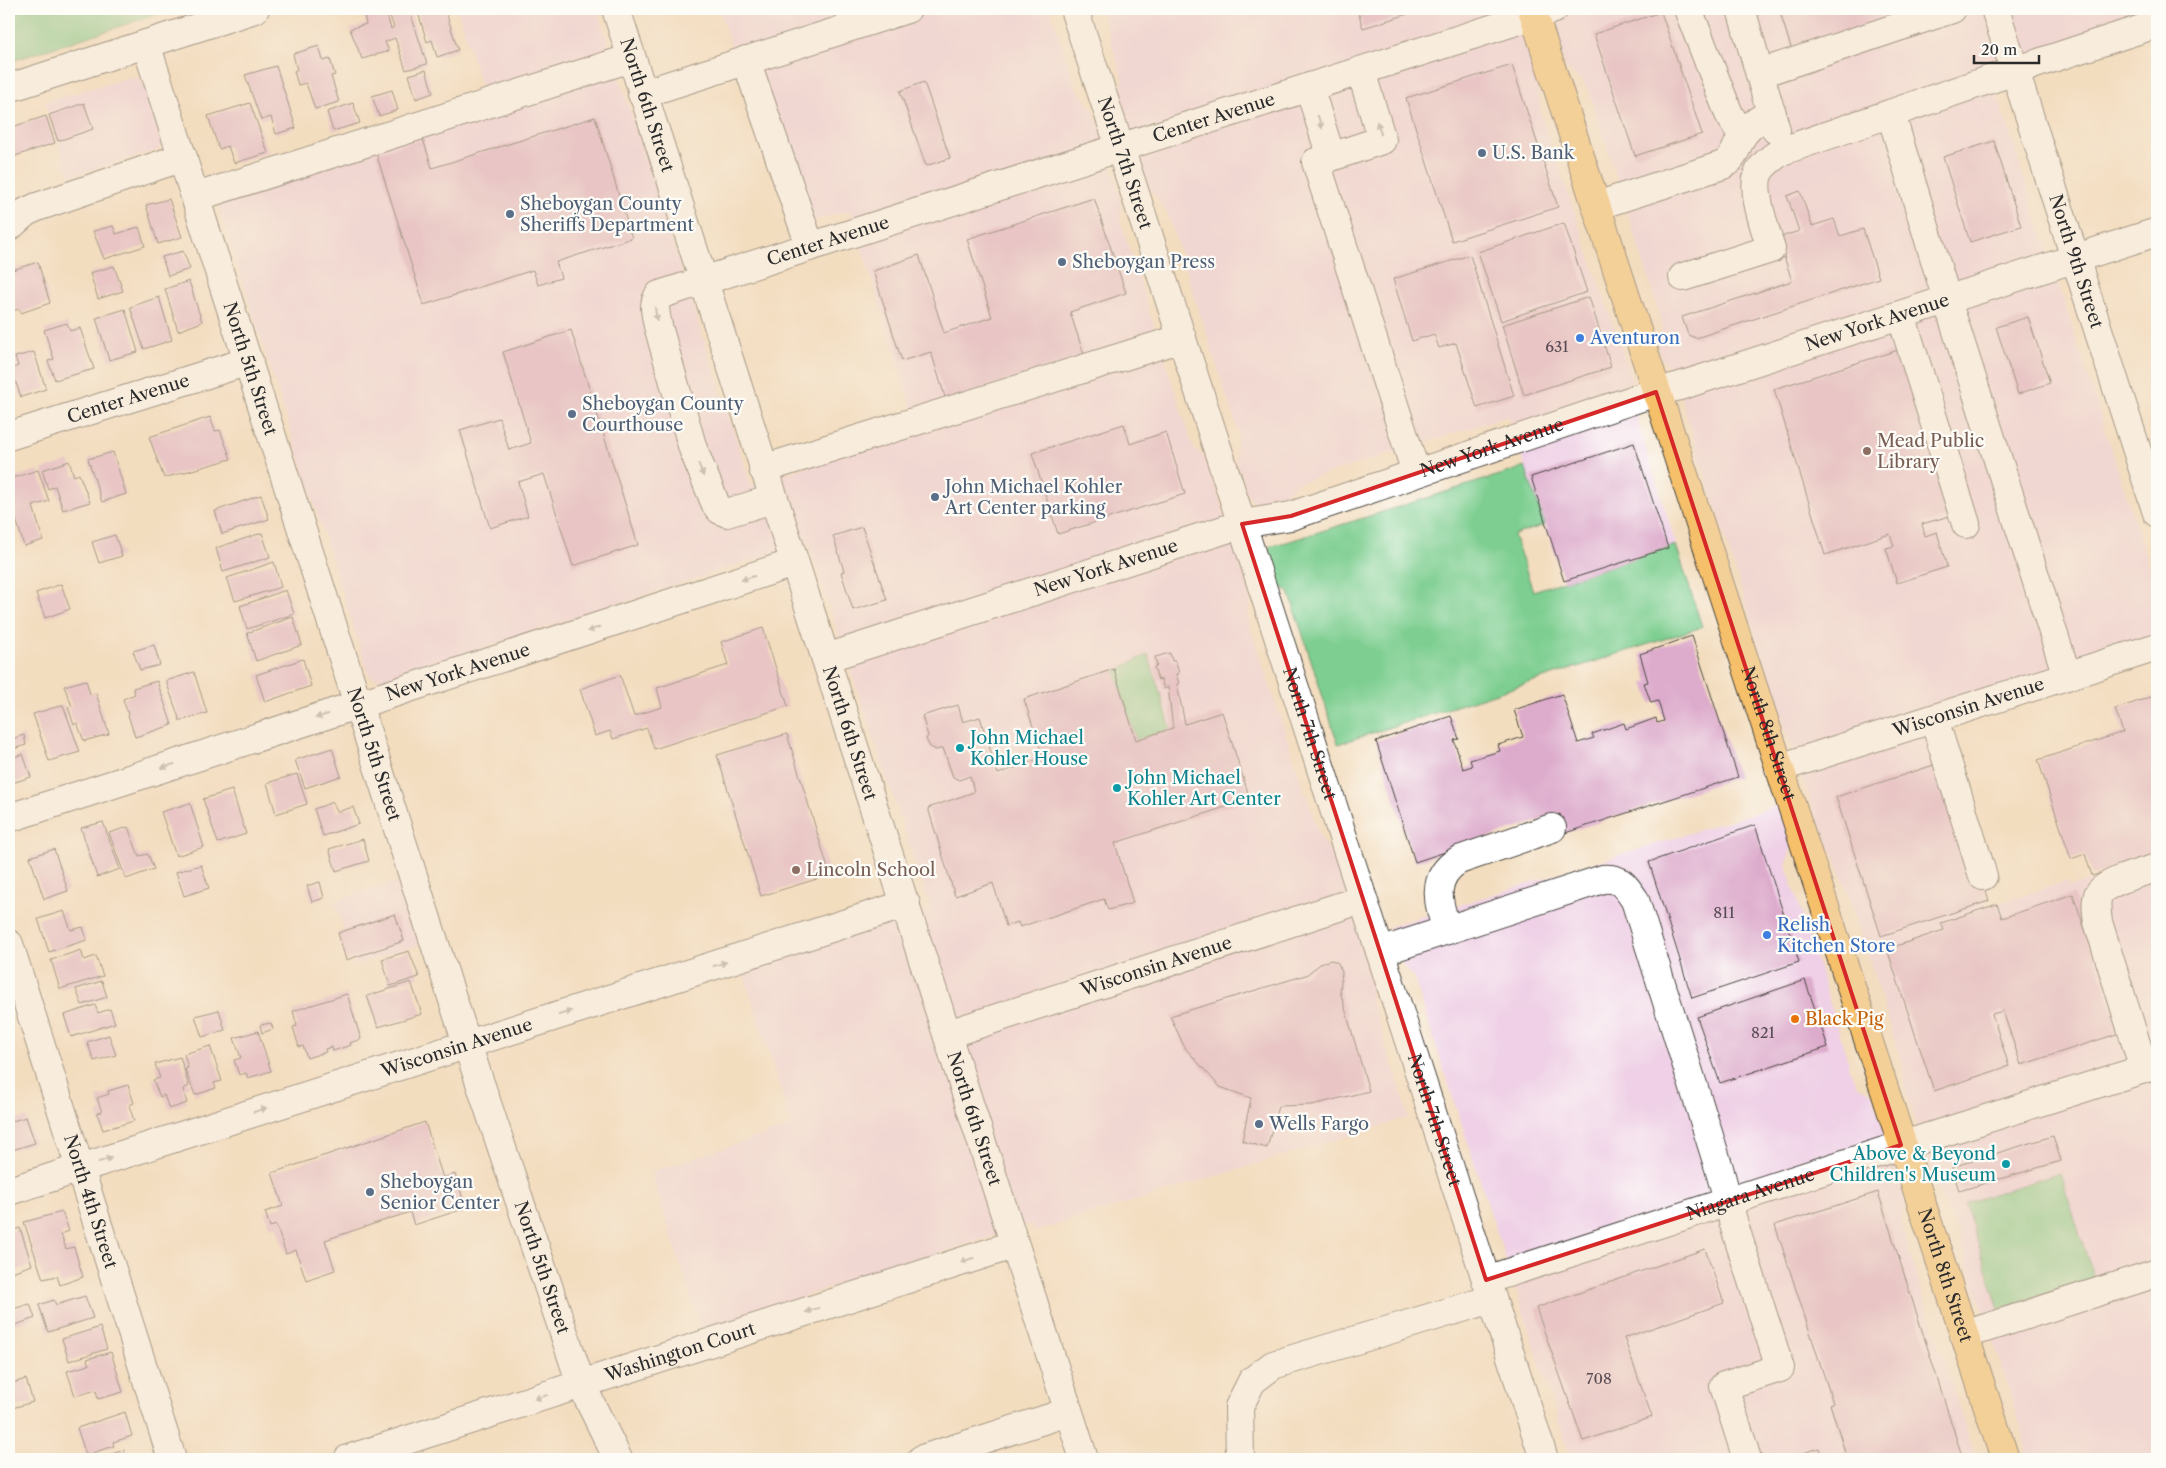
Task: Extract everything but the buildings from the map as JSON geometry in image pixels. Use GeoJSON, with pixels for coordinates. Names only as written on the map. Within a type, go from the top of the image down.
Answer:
{"type":"FeatureCollection","features":[{"type":"Feature","properties":{"kind":"main road","name":"North 8th Street"},"geometry":{"type":"LineString","coordinates":[[1540,11],[1596,206],[2005,1459]]}},
{"type":"Feature","properties":{"kind":"street"},"geometry":{"type":"LineString","coordinates":[[9,88],[255,9]]}},
{"type":"Feature","properties":{"kind":"street","name":"North 6th Street"},"geometry":{"type":"LineString","coordinates":[[616,9],[763,469],[948,1034],[1013,1245],[1084,1459]]}},
{"type":"Feature","properties":{"kind":"street"},"geometry":{"type":"LineString","coordinates":[[642,94],[907,9]]}},
{"type":"Feature","properties":{"kind":"street","name":"North 7th Street"},"geometry":{"type":"LineString","coordinates":[[1074,9],[1544,1459]]}},
{"type":"Feature","properties":{"kind":"street"},"geometry":{"type":"LineString","coordinates":[[1688,9],[1729,114],[1737,127],[1745,132]]}},
{"type":"Feature","properties":{"kind":"street"},"geometry":{"type":"LineString","coordinates":[[1741,9],[1782,151]]}},
{"type":"Feature","properties":{"kind":"street"},"geometry":{"type":"LineString","coordinates":[[1761,73],[1952,9]]}},
{"type":"Feature","properties":{"kind":"street","name":"North 9th Street"},"geometry":{"type":"LineString","coordinates":[[1995,9],[2075,258],[2146,441],[2157,514]]}},
{"type":"Feature","properties":{"kind":"street","name":"Center Avenue"},"geometry":{"type":"LineString","coordinates":[[773,499],[735,512],[725,513],[720,510],[706,483],[693,449],[658,326],[655,303],[661,294],[1120,148],[1540,11]]}},
{"type":"Feature","properties":{"kind":"street"},"geometry":{"type":"LineString","coordinates":[[1683,278],[1771,249],[1755,185],[1759,173],[1769,160],[1782,151],[2015,69],[2157,24]]}},
{"type":"Feature","properties":{"kind":"street","name":"North 5th Street"},"geometry":{"type":"LineString","coordinates":[[146,44],[467,1044],[582,1384],[618,1459]]}},
{"type":"Feature","properties":{"kind":"street"},"geometry":{"type":"LineString","coordinates":[[196,197],[631,58]]}},
{"type":"Feature","properties":{"kind":"street"},"geometry":{"type":"LineString","coordinates":[[746,60],[810,246]]}},
{"type":"Feature","properties":{"kind":"street"},"geometry":{"type":"LineString","coordinates":[[1360,70],[1382,140],[1316,162],[1416,473]]}},
{"type":"Feature","properties":{"kind":"street"},"geometry":{"type":"LineString","coordinates":[[1309,87],[1331,157]]}},
{"type":"Feature","properties":{"kind":"street"},"geometry":{"type":"LineString","coordinates":[[1596,206],[1723,165],[1733,157],[1745,132],[1754,122],[1772,113]]}},
{"type":"Feature","properties":{"kind":"street"},"geometry":{"type":"LineString","coordinates":[[1891,114],[1947,300],[2067,676]]}},
{"type":"Feature","properties":{"kind":"street"},"geometry":{"type":"LineString","coordinates":[[9,227],[26,212],[37,207],[183,158]]}},
{"type":"Feature","properties":{"kind":"street","name":"New York Avenue"},"geometry":{"type":"LineString","coordinates":[[826,658],[1242,524],[1291,516],[1656,392],[2157,232]]}},
{"type":"Feature","properties":{"kind":"street"},"geometry":{"type":"LineString","coordinates":[[1900,315],[1966,524]]}},
{"type":"Feature","properties":{"kind":"street"},"geometry":{"type":"LineString","coordinates":[[763,469],[1182,338]]}},
{"type":"Feature","properties":{"kind":"street","name":"Center Avenue"},"geometry":{"type":"LineString","coordinates":[[9,436],[249,361]]}},
{"type":"Feature","properties":{"kind":"street","name":"New York Avenue"},"geometry":{"type":"LineString","coordinates":[[9,818],[794,563]]}},
{"type":"Feature","properties":{"kind":"street","name":"Wisconsin Avenue"},"geometry":{"type":"LineString","coordinates":[[1779,768],[2157,647]]}},
{"type":"Feature","properties":{"kind":"street"},"geometry":{"type":"LineString","coordinates":[[1934,719],[1983,876]]}},
{"type":"Feature","properties":{"kind":"street"},"geometry":{"type":"LineString","coordinates":[[1447,930],[1439,907],[1438,890],[1444,873],[1449,866],[1459,860],[1552,828]]}},
{"type":"Feature","properties":{"kind":"street"},"geometry":{"type":"LineString","coordinates":[[2150,1067],[2098,922],[2096,903],[2099,892],[2108,884],[2157,868]]}},
{"type":"Feature","properties":{"kind":"street"},"geometry":{"type":"LineString","coordinates":[[1380,952],[1603,879],[1614,878],[1624,884],[1634,900],[1780,1368],[1724,1386],[1747,1459]]}},
{"type":"Feature","properties":{"kind":"street","name":"Wisconsin Avenue"},"geometry":{"type":"LineString","coordinates":[[948,1034],[1364,899]]}},
{"type":"Feature","properties":{"kind":"street","name":"Wisconsin Avenue"},"geometry":{"type":"LineString","coordinates":[[9,1191],[906,904]]}},
{"type":"Feature","properties":{"kind":"street","name":"North 4th Street"},"geometry":{"type":"LineString","coordinates":[[9,944],[172,1459]]}},
{"type":"Feature","properties":{"kind":"street","name":"Niagara Avenue"},"geometry":{"type":"LineString","coordinates":[[1240,1459],[1239,1407],[1252,1381],[1273,1365],[1727,1202],[2150,1067]]}},
{"type":"Feature","properties":{"kind":"street","name":"Washington Court"},"geometry":{"type":"LineString","coordinates":[[348,1459],[1013,1245]]}},
{"type":"Feature","properties":{"kind":"street"},"geometry":{"type":"LineString","coordinates":[[1964,1335],[2157,1273]]}},
{"type":"Feature","properties":{"kind":"street"},"geometry":{"type":"LineString","coordinates":[[922,1459],[1068,1412]]}},
{"type":"Feature","properties":{"kind":"highlighted area"},"geometry":{"type":"Polygon","coordinates":[[[1656,392],[1901,1145],[1486,1280],[1242,524],[1291,516],[1656,392]]]}},
{"type":"Feature","properties":{"kind":"shaded area"},"geometry":{"type":"Polygon","coordinates":[[[457,9],[597,9],[751,485],[919,430],[850,210],[810,222],[734,55],[719,9],[1050,9],[1076,88],[1094,111],[1120,195],[1121,223],[1191,441],[1195,450],[1206,459],[1209,466],[1251,595],[1248,616],[1249,624],[1319,834],[1322,841],[1334,855],[1372,970],[1370,995],[1409,1117],[1034,1232],[1031,1224],[701,1329],[651,1172],[792,1126],[743,971],[931,910],[808,542],[387,679],[381,680],[369,675],[210,180],[483,92],[457,9]]]}},
{"type":"Feature","properties":{"kind":"shaded area"},"geometry":{"type":"Polygon","coordinates":[[[1101,9],[1513,9],[1537,83],[1541,115],[1630,373],[1638,423],[1676,545],[1564,581],[1508,416],[1298,483],[1273,502],[1262,504],[1251,499],[1247,493],[1235,457],[1238,434],[1236,424],[1167,212],[1149,187],[1120,98],[1123,80],[1101,9]]]}},
{"type":"Feature","properties":{"kind":"shaded area"},"geometry":{"type":"Polygon","coordinates":[[[1547,9],[2157,9],[2157,11],[1989,69],[2149,566],[2157,578],[2157,636],[1922,715],[1985,905],[1997,904],[2067,881],[2070,887],[2157,859],[2157,1458],[2026,1459],[2023,1434],[1953,1219],[1937,1189],[1907,1095],[1902,1063],[1848,894],[1837,863],[1818,822],[1789,740],[1672,370],[1661,358],[1657,347],[1662,326],[1661,318],[1590,94],[1582,80],[1566,69],[1547,9]]]}},
{"type":"Feature","properties":{"kind":"shaded area"},"geometry":{"type":"Polygon","coordinates":[[[131,77],[139,78],[145,86],[162,141],[158,150],[70,176],[45,102],[131,77]]]}},
{"type":"Feature","properties":{"kind":"shaded area"},"geometry":{"type":"Polygon","coordinates":[[[1780,805],[1791,848],[1786,865],[1853,1077],[1857,1085],[1872,1094],[1907,1201],[1901,1217],[1901,1225],[1970,1442],[1975,1455],[1979,1459],[1571,1459],[1414,978],[1400,960],[1389,927],[1780,805]]]}},
{"type":"Feature","properties":{"kind":"shaded area"},"geometry":{"type":"Polygon","coordinates":[[[401,881],[421,944],[355,965],[335,901],[401,881]]]}},
{"type":"Feature","properties":{"kind":"green space"},"geometry":{"type":"Polygon","coordinates":[[[9,9],[174,9],[9,62],[9,9]]]}},
{"type":"Feature","properties":{"kind":"green space"},"geometry":{"type":"Polygon","coordinates":[[[1525,467],[1545,525],[1514,535],[1533,591],[1676,545],[1702,627],[1338,744],[1289,592],[1272,580],[1265,552],[1272,545],[1287,542],[1525,467]]]}},
{"type":"Feature","properties":{"kind":"green space"},"geometry":{"type":"Polygon","coordinates":[[[1148,654],[1171,729],[1136,740],[1115,671],[1148,654]]]}},
{"type":"Feature","properties":{"kind":"green space"},"geometry":{"type":"Polygon","coordinates":[[[2060,1173],[2094,1278],[1999,1309],[1965,1203],[2060,1173]]]}},
{"type":"Feature","properties":{"kind":"place","name":"U.S. Bank"},"geometry":{"type":"Point","coordinates":[1482,153]}},
{"type":"Feature","properties":{"kind":"place","name":"Sheboygan County Sheriffs Department"},"geometry":{"type":"Point","coordinates":[510,214]}},
{"type":"Feature","properties":{"kind":"place","name":"Sheboygan Press"},"geometry":{"type":"Point","coordinates":[1062,262]}},
{"type":"Feature","properties":{"kind":"place","name":"Aventuron"},"geometry":{"type":"Point","coordinates":[1580,338]}},
{"type":"Feature","properties":{"kind":"place","name":"Sheboygan County Courthouse"},"geometry":{"type":"Point","coordinates":[572,414]}},
{"type":"Feature","properties":{"kind":"place","name":"Mead Public Library"},"geometry":{"type":"Point","coordinates":[1867,451]}},
{"type":"Feature","properties":{"kind":"place","name":"John Michael Kohler Art Center parking"},"geometry":{"type":"Point","coordinates":[935,497]}},
{"type":"Feature","properties":{"kind":"place","name":"John Michael Kohler House"},"geometry":{"type":"Point","coordinates":[960,748]}},
{"type":"Feature","properties":{"kind":"place","name":"John Michael Kohler Art Center"},"geometry":{"type":"Point","coordinates":[1117,788]}},
{"type":"Feature","properties":{"kind":"place","name":"Lincoln School"},"geometry":{"type":"Point","coordinates":[796,870]}},
{"type":"Feature","properties":{"kind":"place","name":"Relish Kitchen Store"},"geometry":{"type":"Point","coordinates":[1767,935]}},
{"type":"Feature","properties":{"kind":"place","name":"Black Pig"},"geometry":{"type":"Point","coordinates":[1795,1019]}},
{"type":"Feature","properties":{"kind":"place","name":"Wells Fargo"},"geometry":{"type":"Point","coordinates":[1259,1124]}},
{"type":"Feature","properties":{"kind":"place","name":"Above & Beyond Children's Museum"},"geometry":{"type":"Point","coordinates":[2006,1164]}},
{"type":"Feature","properties":{"kind":"place","name":"Sheboygan Senior Center"},"geometry":{"type":"Point","coordinates":[370,1192]}}]}
